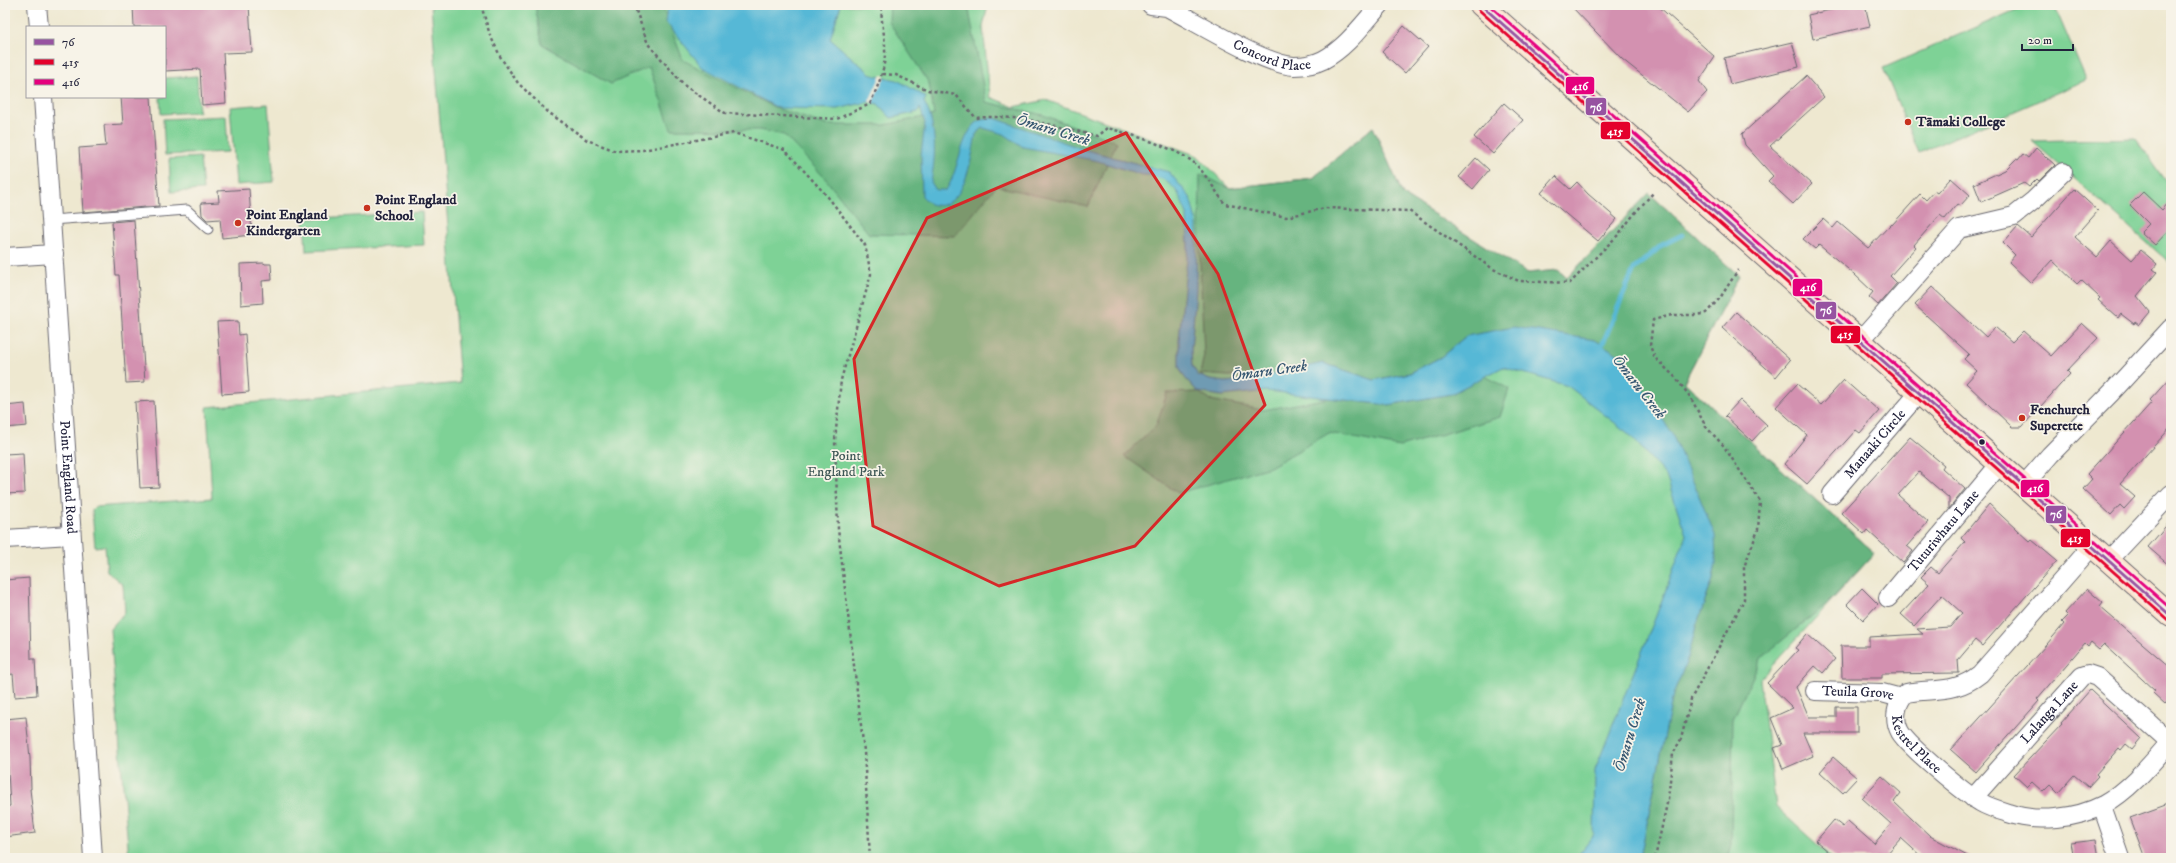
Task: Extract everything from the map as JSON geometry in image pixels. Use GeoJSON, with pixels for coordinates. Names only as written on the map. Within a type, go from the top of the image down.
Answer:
{"type":"FeatureCollection","features":[{"type":"Feature","properties":{"kind":"main road"},"geometry":{"type":"LineString","coordinates":[[1481,5],[1918,394],[2109,560],[2171,616]]}},
{"type":"Feature","properties":{"kind":"street"},"geometry":{"type":"LineString","coordinates":[[37,5],[39,26]]}},
{"type":"Feature","properties":{"kind":"street","name":"Concord Place"},"geometry":{"type":"LineString","coordinates":[[1151,5],[1167,7],[1258,54],[1284,65],[1294,66],[1314,63],[1332,54],[1343,46],[1380,5]]}},
{"type":"Feature","properties":{"kind":"street","name":"Point England Road"},"geometry":{"type":"LineString","coordinates":[[43,98],[93,858]]}},
{"type":"Feature","properties":{"kind":"street"},"geometry":{"type":"LineString","coordinates":[[1860,341],[1959,229],[2014,216],[2034,200],[2063,172]]}},
{"type":"Feature","properties":{"kind":"street"},"geometry":{"type":"LineString","coordinates":[[5,257],[54,254]]}},
{"type":"Feature","properties":{"kind":"street"},"geometry":{"type":"LineString","coordinates":[[2023,486],[2050,455],[2111,393],[2171,328]]}},
{"type":"Feature","properties":{"kind":"street","name":"Manaaki Circle"},"geometry":{"type":"LineString","coordinates":[[1832,494],[1918,394]]}},
{"type":"Feature","properties":{"kind":"street","name":"Tuturiwhatu Lane"},"geometry":{"type":"LineString","coordinates":[[1888,598],[1999,465]]}},
{"type":"Feature","properties":{"kind":"street"},"geometry":{"type":"LineString","coordinates":[[2109,560],[2171,494]]}},
{"type":"Feature","properties":{"kind":"street"},"geometry":{"type":"LineString","coordinates":[[5,539],[71,535]]}},
{"type":"Feature","properties":{"kind":"street","name":"Kestrel Place"},"geometry":{"type":"LineString","coordinates":[[2092,546],[1980,674],[1968,683],[1944,690],[1906,693],[1901,698],[1897,708],[1896,721],[1901,733],[1926,758],[1973,798],[1995,809],[2026,817],[2063,817],[2102,806],[2130,785],[2171,741]]}},
{"type":"Feature","properties":{"kind":"street","name":"Lalanga Lane"},"geometry":{"type":"LineString","coordinates":[[1973,798],[2082,676],[2088,674],[2097,677],[2171,741]]}},
{"type":"Feature","properties":{"kind":"street","name":"Teuila Grove"},"geometry":{"type":"LineString","coordinates":[[1815,691],[1882,693],[1901,698]]}},
{"type":"Feature","properties":{"kind":"street"},"geometry":{"type":"LineString","coordinates":[[2102,806],[2120,858]]}},
{"type":"Feature","properties":{"kind":"lane"},"geometry":{"type":"LineString","coordinates":[[52,220],[187,210],[208,229]]}},
{"type":"Feature","properties":{"kind":"path"},"geometry":{"type":"LineString","coordinates":[[481,5],[490,36],[501,58],[518,83],[548,112],[587,140],[616,152],[643,150],[734,133],[785,150],[828,197],[865,245],[871,274],[841,380],[835,440],[838,529],[864,751],[870,858]]}},
{"type":"Feature","properties":{"kind":"path"},"geometry":{"type":"LineString","coordinates":[[634,5],[648,44],[685,86],[725,113],[837,119],[870,104],[883,74],[886,52],[882,25],[882,5]]}},
{"type":"Feature","properties":{"kind":"path"},"geometry":{"type":"LineString","coordinates":[[883,74],[896,75],[928,90],[956,95],[976,118],[995,116],[1016,117],[1097,136],[1107,128],[1127,134],[1174,152],[1194,163],[1225,204],[1286,217],[1325,208],[1409,211],[1493,269],[1519,281],[1570,283],[1618,235],[1653,193]]}},
{"type":"Feature","properties":{"kind":"path"},"geometry":{"type":"LineString","coordinates":[[1655,858],[1668,800],[1673,754],[1681,739],[1691,699],[1744,600],[1744,567],[1758,530],[1760,501],[1723,445],[1706,427],[1690,398],[1679,382],[1655,358],[1650,346],[1651,330],[1653,320],[1672,315],[1696,315],[1706,313],[1720,298],[1738,270]]}},
{"type":"Feature","properties":{"kind":"highlighted area"},"geometry":{"type":"Polygon","coordinates":[[[1126,133],[1218,274],[1265,405],[1135,546],[999,586],[873,526],[854,359],[927,218],[1126,133]]]}},
{"type":"Feature","properties":{"kind":"green space","name":"Point England Park"},"geometry":{"type":"Polygon","coordinates":[[[431,5],[988,5],[983,27],[990,97],[1014,107],[1046,100],[1198,156],[1229,188],[1313,178],[1373,127],[1403,195],[1528,273],[1558,270],[1567,278],[1649,193],[1739,276],[1684,382],[1875,553],[1760,679],[1776,807],[1832,858],[129,858],[110,629],[125,612],[123,585],[107,571],[105,546],[95,547],[92,510],[95,507],[212,498],[207,407],[460,383],[431,5]]]}},
{"type":"Feature","properties":{"kind":"green space"},"geometry":{"type":"Polygon","coordinates":[[[535,5],[662,5],[683,60],[778,109],[826,125],[885,125],[934,115],[929,83],[889,22],[890,5],[968,5],[986,102],[1043,115],[1117,142],[1088,207],[996,186],[955,236],[869,234],[824,177],[784,135],[759,130],[671,129],[649,67],[611,84],[542,44],[535,5]]]}},
{"type":"Feature","properties":{"kind":"green space"},"geometry":{"type":"Polygon","coordinates":[[[2027,5],[2054,5],[2086,80],[1919,153],[1883,68],[2027,5]]]}},
{"type":"Feature","properties":{"kind":"green space"},"geometry":{"type":"Polygon","coordinates":[[[197,76],[199,112],[161,114],[160,98],[166,98],[166,78],[197,76]]]}},
{"type":"Feature","properties":{"kind":"green space"},"geometry":{"type":"Polygon","coordinates":[[[268,104],[274,182],[236,185],[230,107],[268,104]]]}},
{"type":"Feature","properties":{"kind":"green space"},"geometry":{"type":"Polygon","coordinates":[[[226,116],[228,152],[165,155],[163,119],[226,116]]]}},
{"type":"Feature","properties":{"kind":"green space"},"geometry":{"type":"Polygon","coordinates":[[[1373,127],[1403,195],[1528,273],[1558,270],[1567,278],[1649,193],[1739,276],[1684,382],[1875,553],[1830,601],[1762,657],[1733,719],[1731,844],[1727,858],[1640,858],[1673,694],[1688,658],[1696,626],[1712,582],[1716,564],[1595,340],[1568,337],[1466,336],[1441,357],[1410,373],[1374,380],[1323,363],[1258,378],[1200,374],[1204,355],[1199,240],[1200,174],[1229,188],[1313,178],[1373,127]]]}},
{"type":"Feature","properties":{"kind":"green space"},"geometry":{"type":"Polygon","coordinates":[[[2136,138],[2171,188],[2171,264],[2032,141],[2136,138]]]}},
{"type":"Feature","properties":{"kind":"green space"},"geometry":{"type":"Polygon","coordinates":[[[200,157],[203,190],[171,192],[169,159],[200,157]]]}},
{"type":"Feature","properties":{"kind":"green space"},"geometry":{"type":"Polygon","coordinates":[[[422,212],[424,245],[306,251],[304,219],[422,212]]]}},
{"type":"Feature","properties":{"kind":"green space"},"geometry":{"type":"Polygon","coordinates":[[[1485,376],[1509,389],[1500,417],[1400,447],[1329,433],[1270,467],[1178,493],[1124,456],[1156,426],[1167,393],[1198,392],[1210,400],[1263,410],[1330,398],[1388,405],[1451,394],[1485,376]]]}},
{"type":"Feature","properties":{"kind":"water","name":"Ōmaru Creek"},"geometry":{"type":"Polygon","coordinates":[[[668,5],[841,5],[830,39],[872,75],[897,80],[926,97],[924,102],[931,121],[934,141],[934,162],[931,182],[936,190],[946,190],[954,173],[964,143],[973,127],[980,120],[994,118],[1086,150],[1169,172],[1190,197],[1197,224],[1196,290],[1191,350],[1192,366],[1198,375],[1210,380],[1226,382],[1258,378],[1323,363],[1374,380],[1410,373],[1441,357],[1466,336],[1514,327],[1595,340],[1624,358],[1672,434],[1715,535],[1716,564],[1712,582],[1696,626],[1688,658],[1673,694],[1640,858],[1576,858],[1594,835],[1595,770],[1656,616],[1686,535],[1666,476],[1629,434],[1568,386],[1503,367],[1451,394],[1388,405],[1267,391],[1222,396],[1198,392],[1185,378],[1179,367],[1179,340],[1188,248],[1187,214],[1178,193],[1163,179],[1149,175],[1142,175],[1098,161],[1023,147],[1004,134],[983,128],[976,134],[967,175],[958,194],[951,201],[943,205],[930,204],[922,196],[921,155],[925,123],[920,108],[918,112],[891,118],[878,104],[868,102],[837,109],[778,108],[702,67],[666,22],[668,5]]]}},
{"type":"Feature","properties":{"kind":"pier"},"geometry":{"type":"Polygon","coordinates":[[[881,75],[885,76],[872,103],[869,102],[881,75]]]}},
{"type":"Feature","properties":{"kind":"building"},"geometry":{"type":"Polygon","coordinates":[[[133,5],[249,5],[252,52],[223,53],[226,103],[202,105],[200,69],[166,71],[166,26],[134,26],[133,5]]]}},
{"type":"Feature","properties":{"kind":"building"},"geometry":{"type":"Polygon","coordinates":[[[1570,5],[1657,5],[1715,57],[1699,81],[1707,92],[1688,112],[1622,59],[1570,5]]]}},
{"type":"Feature","properties":{"kind":"building"},"geometry":{"type":"Polygon","coordinates":[[[1852,5],[1865,5],[1870,26],[1813,39],[1808,15],[1852,5]]]}},
{"type":"Feature","properties":{"kind":"building"},"geometry":{"type":"Polygon","coordinates":[[[1404,26],[1428,47],[1405,73],[1382,52],[1404,26]]]}},
{"type":"Feature","properties":{"kind":"building"},"geometry":{"type":"Polygon","coordinates":[[[1792,42],[1799,67],[1730,84],[1724,58],[1792,42]]]}},
{"type":"Feature","properties":{"kind":"building"},"geometry":{"type":"Polygon","coordinates":[[[1806,76],[1824,97],[1770,146],[1812,184],[1793,204],[1768,181],[1773,176],[1745,145],[1742,134],[1806,76]]]}},
{"type":"Feature","properties":{"kind":"building"},"geometry":{"type":"Polygon","coordinates":[[[121,98],[151,98],[159,206],[83,212],[79,148],[106,146],[104,125],[123,124],[121,98]]]}},
{"type":"Feature","properties":{"kind":"building"},"geometry":{"type":"Polygon","coordinates":[[[1504,103],[1523,120],[1493,154],[1474,137],[1504,103]]]}},
{"type":"Feature","properties":{"kind":"building"},"geometry":{"type":"Polygon","coordinates":[[[2036,148],[2055,165],[2039,181],[2037,179],[2029,187],[2024,183],[1981,202],[1974,184],[2005,170],[2023,154],[2028,158],[2036,148]]]}},
{"type":"Feature","properties":{"kind":"building"},"geometry":{"type":"Polygon","coordinates":[[[1476,158],[1489,170],[1473,189],[1459,177],[1476,158]]]}},
{"type":"Feature","properties":{"kind":"building"},"geometry":{"type":"Polygon","coordinates":[[[1556,176],[1570,189],[1577,182],[1588,194],[1617,219],[1598,241],[1541,193],[1556,176]]]}},
{"type":"Feature","properties":{"kind":"building"},"geometry":{"type":"Polygon","coordinates":[[[1951,178],[1970,195],[1960,206],[1957,204],[1945,219],[1940,215],[1914,245],[1916,247],[1890,276],[1897,283],[1878,305],[1869,297],[1873,292],[1854,274],[1819,245],[1815,249],[1803,239],[1823,219],[1833,228],[1838,222],[1868,248],[1891,224],[1892,225],[1920,194],[1926,200],[1934,191],[1937,193],[1951,178]]]}},
{"type":"Feature","properties":{"kind":"building"},"geometry":{"type":"Polygon","coordinates":[[[249,189],[252,235],[222,238],[220,219],[207,220],[202,215],[201,203],[219,202],[218,191],[249,189]]]}},
{"type":"Feature","properties":{"kind":"building"},"geometry":{"type":"Polygon","coordinates":[[[2074,189],[2098,211],[2075,237],[2097,257],[2111,241],[2132,260],[2141,250],[2157,264],[2153,269],[2157,272],[2137,296],[2150,312],[2139,325],[2135,322],[2134,324],[2121,314],[2118,318],[2098,300],[2100,298],[2081,280],[2077,284],[2052,260],[2031,283],[2009,262],[2015,255],[2003,243],[2018,226],[2031,237],[2074,189]]]}},
{"type":"Feature","properties":{"kind":"building"},"geometry":{"type":"Polygon","coordinates":[[[2143,192],[2162,210],[2171,200],[2171,228],[2155,245],[2141,232],[2149,224],[2130,205],[2143,192]]]}},
{"type":"Feature","properties":{"kind":"building"},"geometry":{"type":"Polygon","coordinates":[[[134,220],[145,382],[126,383],[119,275],[116,275],[112,222],[134,220]]]}},
{"type":"Feature","properties":{"kind":"building"},"geometry":{"type":"Polygon","coordinates":[[[240,264],[271,264],[272,280],[262,281],[263,303],[241,305],[240,264]]]}},
{"type":"Feature","properties":{"kind":"building"},"geometry":{"type":"Polygon","coordinates":[[[1932,287],[1986,337],[1995,327],[2012,342],[2023,331],[2051,356],[2082,323],[2098,338],[2067,371],[2070,374],[2022,427],[2012,427],[1966,383],[1977,371],[1964,359],[1969,354],[1915,305],[1932,287]]]}},
{"type":"Feature","properties":{"kind":"building"},"geometry":{"type":"Polygon","coordinates":[[[1736,312],[1790,360],[1776,377],[1722,328],[1736,312]]]}},
{"type":"Feature","properties":{"kind":"building"},"geometry":{"type":"Polygon","coordinates":[[[238,321],[239,335],[245,334],[249,392],[222,394],[217,322],[238,321]]]}},
{"type":"Feature","properties":{"kind":"building"},"geometry":{"type":"Polygon","coordinates":[[[2171,377],[2171,427],[2120,484],[2135,497],[2124,509],[2120,505],[2111,515],[2083,489],[2092,479],[2087,474],[2152,402],[2150,400],[2171,377]]]}},
{"type":"Feature","properties":{"kind":"building"},"geometry":{"type":"Polygon","coordinates":[[[1844,380],[1879,411],[1860,433],[1856,430],[1807,484],[1784,464],[1807,435],[1776,407],[1797,384],[1821,405],[1844,380]]]}},
{"type":"Feature","properties":{"kind":"building"},"geometry":{"type":"Polygon","coordinates":[[[1740,400],[1767,425],[1752,441],[1725,416],[1740,400]]]}},
{"type":"Feature","properties":{"kind":"building"},"geometry":{"type":"Polygon","coordinates":[[[154,401],[159,487],[140,488],[135,402],[154,401]]]}},
{"type":"Feature","properties":{"kind":"building"},"geometry":{"type":"Polygon","coordinates":[[[25,404],[27,426],[5,428],[5,406],[25,404]]]}},
{"type":"Feature","properties":{"kind":"building"},"geometry":{"type":"Polygon","coordinates":[[[1910,437],[1944,465],[1942,468],[1965,489],[1949,509],[1949,498],[1919,472],[1898,495],[1928,522],[1907,546],[1913,551],[1903,563],[1867,530],[1864,534],[1841,513],[1910,437]]]}},
{"type":"Feature","properties":{"kind":"building"},"geometry":{"type":"Polygon","coordinates":[[[23,453],[25,493],[5,494],[5,454],[23,453]]]}},
{"type":"Feature","properties":{"kind":"building"},"geometry":{"type":"Polygon","coordinates":[[[1989,504],[2030,542],[2032,540],[2057,561],[1982,646],[1975,640],[1958,660],[1959,673],[1882,674],[1882,678],[1842,678],[1841,646],[1869,646],[1869,637],[1923,634],[1917,629],[1950,627],[1962,613],[1942,595],[1914,626],[1901,614],[1929,584],[1921,577],[1931,567],[1938,573],[1965,542],[1961,538],[1989,504]]]}},
{"type":"Feature","properties":{"kind":"building"},"geometry":{"type":"Polygon","coordinates":[[[2171,520],[2171,567],[2148,547],[2171,520]]]}},
{"type":"Feature","properties":{"kind":"building"},"geometry":{"type":"Polygon","coordinates":[[[29,578],[31,659],[35,659],[37,695],[15,697],[13,674],[5,675],[5,580],[29,578]]]}},
{"type":"Feature","properties":{"kind":"building"},"geometry":{"type":"Polygon","coordinates":[[[1862,588],[1878,604],[1863,620],[1847,604],[1862,588]]]}},
{"type":"Feature","properties":{"kind":"building"},"geometry":{"type":"Polygon","coordinates":[[[2087,589],[2103,603],[2100,607],[2171,668],[2171,697],[2165,704],[2153,693],[2155,691],[2104,644],[2099,649],[2091,642],[2088,646],[2085,643],[2037,699],[2039,701],[1976,772],[1951,750],[2064,624],[2062,622],[2068,616],[2065,613],[2087,589]]]}},
{"type":"Feature","properties":{"kind":"building"},"geometry":{"type":"Polygon","coordinates":[[[1807,634],[1835,659],[1823,673],[1815,666],[1796,687],[1809,717],[1836,717],[1836,707],[1857,707],[1857,733],[1803,733],[1813,756],[1783,769],[1774,748],[1782,745],[1771,718],[1793,708],[1767,683],[1798,650],[1795,648],[1807,634]]]}},
{"type":"Feature","properties":{"kind":"building"},"geometry":{"type":"Polygon","coordinates":[[[2090,690],[2141,738],[2132,749],[2126,744],[2121,750],[2119,748],[2096,774],[2098,776],[2088,787],[2074,775],[2058,793],[2050,785],[2043,792],[2032,782],[2027,787],[2014,775],[2062,724],[2061,723],[2090,690]]]}},
{"type":"Feature","properties":{"kind":"building"},"geometry":{"type":"Polygon","coordinates":[[[26,717],[30,758],[30,789],[35,833],[5,837],[5,807],[10,806],[5,719],[26,717]]]}},
{"type":"Feature","properties":{"kind":"building"},"geometry":{"type":"Polygon","coordinates":[[[1833,757],[1857,778],[1843,793],[1820,772],[1833,757]]]}},
{"type":"Feature","properties":{"kind":"building"},"geometry":{"type":"Polygon","coordinates":[[[1882,776],[1901,793],[1894,802],[1930,836],[1971,858],[1923,858],[1901,838],[1886,855],[1889,858],[1836,858],[1816,841],[1834,820],[1843,827],[1848,821],[1874,844],[1891,824],[1862,798],[1882,776]]]}},
{"type":"Feature","properties":{"kind":"building"},"geometry":{"type":"Polygon","coordinates":[[[2171,803],[2171,858],[2145,858],[2130,818],[2171,803]]]}},
{"type":"Feature","properties":{"kind":"building"},"geometry":{"type":"Polygon","coordinates":[[[2096,840],[2099,858],[2074,858],[2071,843],[2096,840]]]}},
{"type":"Feature","properties":{"kind":"waterway"},"geometry":{"type":"LineString","coordinates":[[1600,350],[1634,269],[1662,245],[1682,235]]}},
{"type":"Feature","properties":{"kind":"transit line","name":"76"},"geometry":{"type":"LineString","coordinates":[[1481,5],[2171,616]]}},
{"type":"Feature","properties":{"kind":"transit line","name":"416"},"geometry":{"type":"LineString","coordinates":[[1489,5],[2171,609]]}},
{"type":"Feature","properties":{"kind":"transit line","name":"415"},"geometry":{"type":"LineString","coordinates":[[1478,9],[2168,620]]}},
{"type":"Feature","properties":{"kind":"place","name":"Tāmaki College"},"geometry":{"type":"Point","coordinates":[1908,122]}},
{"type":"Feature","properties":{"kind":"place","name":"Point England School"},"geometry":{"type":"Point","coordinates":[367,208]}},
{"type":"Feature","properties":{"kind":"place","name":"Point England Kindergarten"},"geometry":{"type":"Point","coordinates":[238,223]}},
{"type":"Feature","properties":{"kind":"place","name":"Fenchurch Superette"},"geometry":{"type":"Point","coordinates":[2022,418]}}]}
